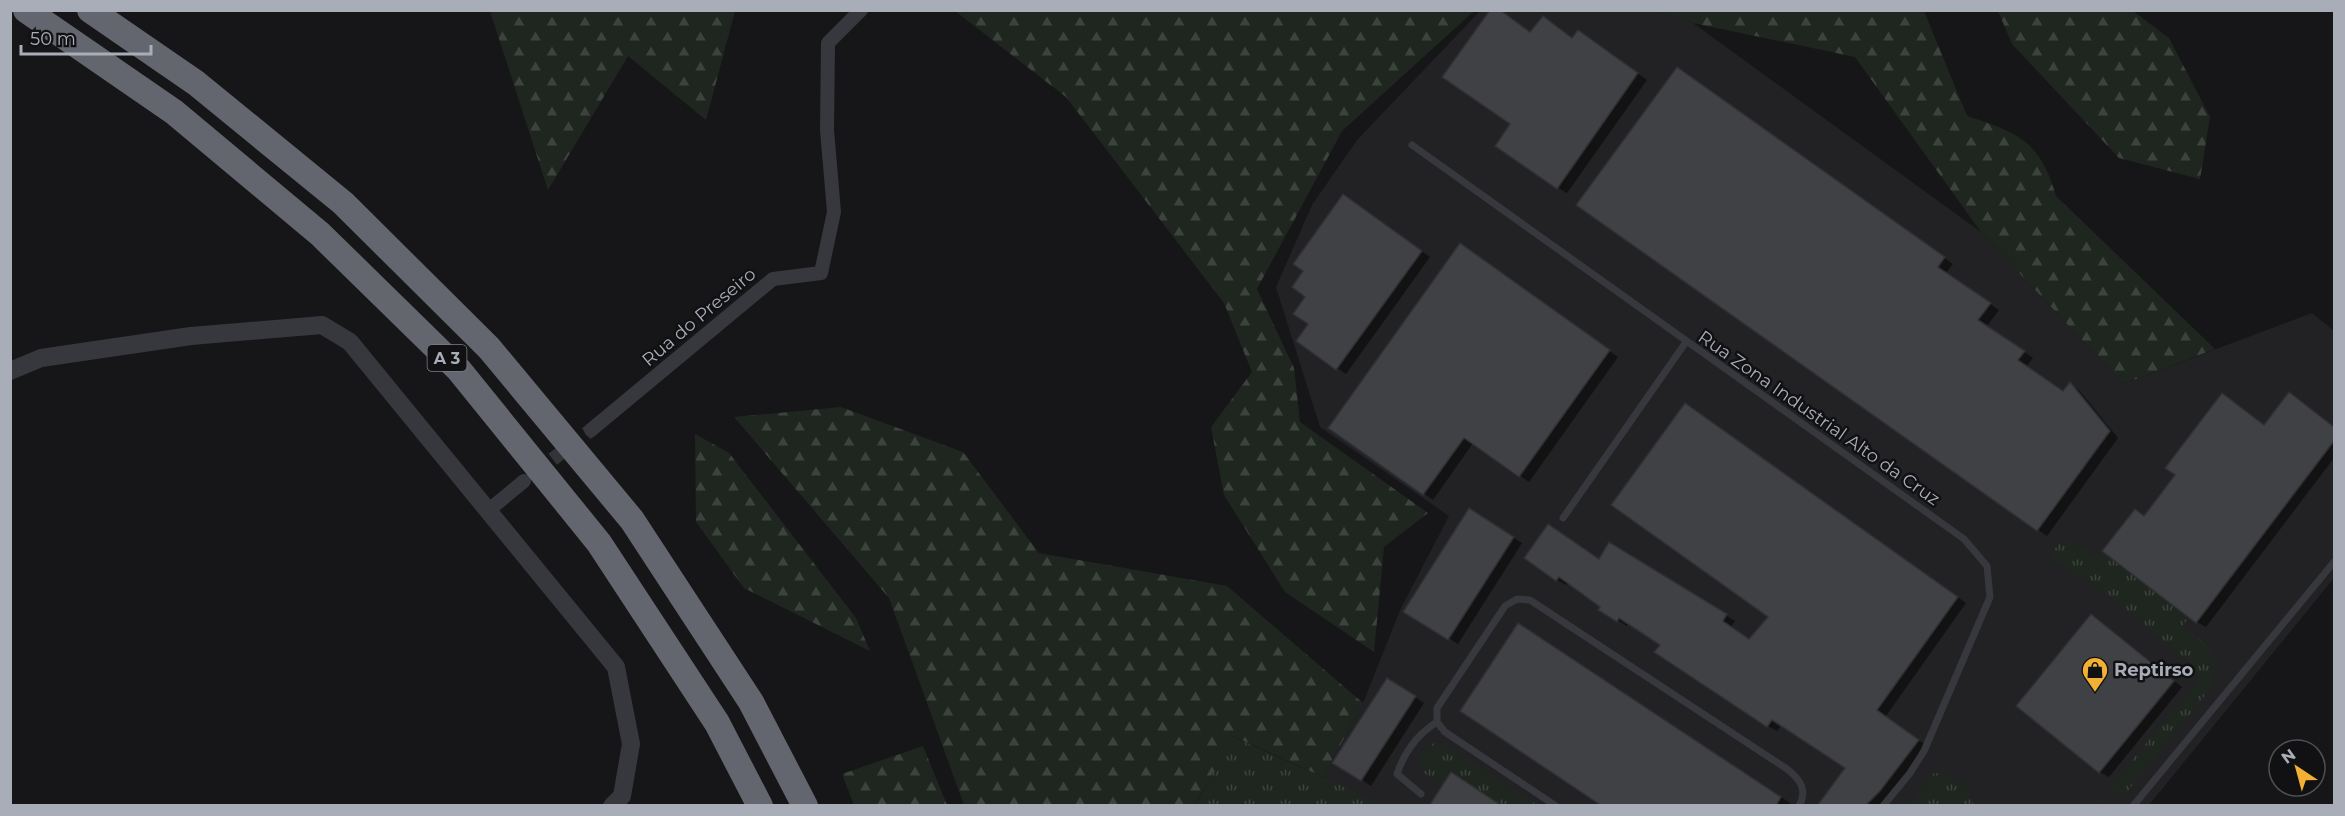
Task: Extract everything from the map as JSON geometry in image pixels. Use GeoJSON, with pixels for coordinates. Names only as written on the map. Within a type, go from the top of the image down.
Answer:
{"type":"FeatureCollection","features":[{"type":"Feature","properties":{"kind":"highway","name":"A 3"},"geometry":{"type":"LineString","coordinates":[[26,10],[174,112],[320,234],[459,370],[599,543],[717,723],[760,806]]}},
{"type":"Feature","properties":{"kind":"highway","name":"A 3"},"geometry":{"type":"LineString","coordinates":[[90,10],[196,83],[343,203],[489,348],[632,520],[751,702],[805,806]]}},
{"type":"Feature","properties":{"kind":"street","name":"Rua do Preseiro"},"geometry":{"type":"LineString","coordinates":[[591,430],[773,279],[821,273],[834,212],[827,130],[828,43],[861,10]]}},
{"type":"Feature","properties":{"kind":"street"},"geometry":{"type":"LineString","coordinates":[[10,371],[41,358],[191,336],[322,325],[350,342],[616,668],[631,744],[622,796],[612,806]]}},
{"type":"Feature","properties":{"kind":"street"},"geometry":{"type":"LineString","coordinates":[[489,510],[524,481]]}},
{"type":"Feature","properties":{"kind":"lane","name":"Rua Zona Industrial Alto da Cruz"},"geometry":{"type":"LineString","coordinates":[[1412,145],[1964,539],[1987,566],[1990,597],[1930,739],[1910,773],[1883,806]]}},
{"type":"Feature","properties":{"kind":"lane"},"geometry":{"type":"LineString","coordinates":[[1563,518],[1686,342]]}},
{"type":"Feature","properties":{"kind":"lane"},"geometry":{"type":"LineString","coordinates":[[2133,806],[2334,562]]}},
{"type":"Feature","properties":{"kind":"lane"},"geometry":{"type":"LineString","coordinates":[[1556,806],[1445,732],[1437,722],[1437,708],[1505,606],[1517,598],[1530,600],[1797,776],[1802,785],[1804,797],[1799,806]]}},
{"type":"Feature","properties":{"kind":"lane"},"geometry":{"type":"LineString","coordinates":[[1421,794],[1397,774],[1401,762],[1422,731],[1437,722]]}},
{"type":"Feature","properties":{"kind":"shaded area"},"geometry":{"type":"Polygon","coordinates":[[[1480,11],[1654,11],[1693,23],[1981,232],[2123,384],[2312,313],[2334,331],[2334,578],[2149,805],[1195,806],[1323,777],[1363,703],[1401,608],[1449,516],[1320,427],[1276,287],[1312,205],[1357,140],[1480,11]]]}},
{"type":"Feature","properties":{"kind":"green space"},"geometry":{"type":"Polygon","coordinates":[[[490,10],[735,11],[706,120],[628,56],[548,190],[490,10]]]}},
{"type":"Feature","properties":{"kind":"green space"},"geometry":{"type":"Polygon","coordinates":[[[955,11],[1474,11],[1342,131],[1257,289],[1294,368],[1300,422],[1428,513],[1384,547],[1374,652],[1285,592],[1224,495],[1211,427],[1252,372],[1224,303],[1066,97],[955,11]]]}},
{"type":"Feature","properties":{"kind":"green space"},"geometry":{"type":"Polygon","coordinates":[[[1654,11],[1924,11],[1967,116],[2014,134],[2035,151],[2050,177],[2056,196],[2215,349],[2123,384],[1981,232],[1855,57],[1693,23],[1654,11]]]}},
{"type":"Feature","properties":{"kind":"green space"},"geometry":{"type":"Polygon","coordinates":[[[1998,11],[2133,11],[2169,38],[2210,117],[2200,179],[2119,158],[2012,44],[1998,11]]]}},
{"type":"Feature","properties":{"kind":"green space"},"geometry":{"type":"Polygon","coordinates":[[[841,407],[963,452],[1039,553],[1227,586],[1363,703],[1323,777],[1233,736],[1195,805],[964,805],[889,598],[734,417],[841,407]]]}},
{"type":"Feature","properties":{"kind":"green space"},"geometry":{"type":"Polygon","coordinates":[[[695,434],[729,453],[856,618],[870,651],[744,588],[696,522],[695,434]]]}},
{"type":"Feature","properties":{"kind":"green space"},"geometry":{"type":"Polygon","coordinates":[[[2063,537],[2076,547],[2079,545],[2094,557],[2102,551],[2189,618],[2182,626],[2207,645],[2217,660],[2210,689],[2122,798],[2108,788],[2197,683],[2196,667],[2081,574],[2078,577],[2049,557],[2063,537]]]}},
{"type":"Feature","properties":{"kind":"green space"},"geometry":{"type":"Polygon","coordinates":[[[1232,736],[1364,796],[1379,805],[1195,806],[1232,736]]]}},
{"type":"Feature","properties":{"kind":"green space"},"geometry":{"type":"Polygon","coordinates":[[[1434,743],[1445,745],[1537,805],[1502,805],[1452,772],[1442,786],[1420,770],[1422,753],[1434,743]]]}},
{"type":"Feature","properties":{"kind":"green space"},"geometry":{"type":"Polygon","coordinates":[[[923,746],[947,805],[854,805],[842,774],[923,746]]]}},
{"type":"Feature","properties":{"kind":"green space"},"geometry":{"type":"Polygon","coordinates":[[[1934,773],[1949,776],[1965,786],[1974,805],[1909,805],[1934,773]]]}},
{"type":"Feature","properties":{"kind":"green space"},"geometry":{"type":"Polygon","coordinates":[[[2105,792],[2099,800],[2105,805],[2094,805],[2105,792]]]}},
{"type":"Feature","properties":{"kind":"building"},"geometry":{"type":"Polygon","coordinates":[[[1490,10],[1500,10],[1530,32],[1543,16],[1572,38],[1578,30],[1638,73],[1557,189],[1495,146],[1510,124],[1442,77],[1490,10]]]}},
{"type":"Feature","properties":{"kind":"building"},"geometry":{"type":"Polygon","coordinates":[[[1677,67],[1945,257],[1938,267],[1991,303],[1978,320],[2025,351],[2018,360],[2063,391],[2070,382],[2110,431],[2037,531],[1576,205],[1677,67]]]}},
{"type":"Feature","properties":{"kind":"building"},"geometry":{"type":"Polygon","coordinates":[[[1343,194],[1422,251],[1336,370],[1296,341],[1308,324],[1293,314],[1305,297],[1292,287],[1303,271],[1293,264],[1343,194]]]}},
{"type":"Feature","properties":{"kind":"building"},"geometry":{"type":"Polygon","coordinates":[[[1460,243],[1610,350],[1519,477],[1464,438],[1423,495],[1328,428],[1460,243]]]}},
{"type":"Feature","properties":{"kind":"building"},"geometry":{"type":"Polygon","coordinates":[[[2289,392],[2334,427],[2334,441],[2196,623],[2102,551],[2135,509],[2144,516],[2175,475],[2165,468],[2222,393],[2264,425],[2289,392]]]}},
{"type":"Feature","properties":{"kind":"building"},"geometry":{"type":"Polygon","coordinates":[[[1685,403],[1958,597],[1877,710],[1919,740],[1880,791],[1865,806],[1817,806],[1845,768],[1772,720],[1767,727],[1654,652],[1660,645],[1619,618],[1617,622],[1598,610],[1600,607],[1559,577],[1556,581],[1524,558],[1548,524],[1599,559],[1609,542],[1727,614],[1723,621],[1749,639],[1768,617],[1611,505],[1685,403]]]}},
{"type":"Feature","properties":{"kind":"building"},"geometry":{"type":"Polygon","coordinates":[[[1469,508],[1514,537],[1448,640],[1403,612],[1469,508]]]}},
{"type":"Feature","properties":{"kind":"building","name":"Reptirso"},"geometry":{"type":"Polygon","coordinates":[[[2091,614],[2174,681],[2099,773],[2016,706],[2091,614]]]}},
{"type":"Feature","properties":{"kind":"building"},"geometry":{"type":"Polygon","coordinates":[[[1518,623],[1781,797],[1776,806],[1602,806],[1460,711],[1518,623]]]}},
{"type":"Feature","properties":{"kind":"building"},"geometry":{"type":"Polygon","coordinates":[[[1387,678],[1416,696],[1361,781],[1332,763],[1387,678]]]}},
{"type":"Feature","properties":{"kind":"building"},"geometry":{"type":"Polygon","coordinates":[[[1451,772],[1502,806],[1429,806],[1451,772]]]}},
{"type":"Feature","properties":{"kind":"tunnel"},"geometry":{"type":"LineString","coordinates":[[536,472],[591,430]]}},
{"type":"Feature","properties":{"kind":"place","name":"Reptirso"},"geometry":{"type":"Point","coordinates":[2095,693]}}]}
